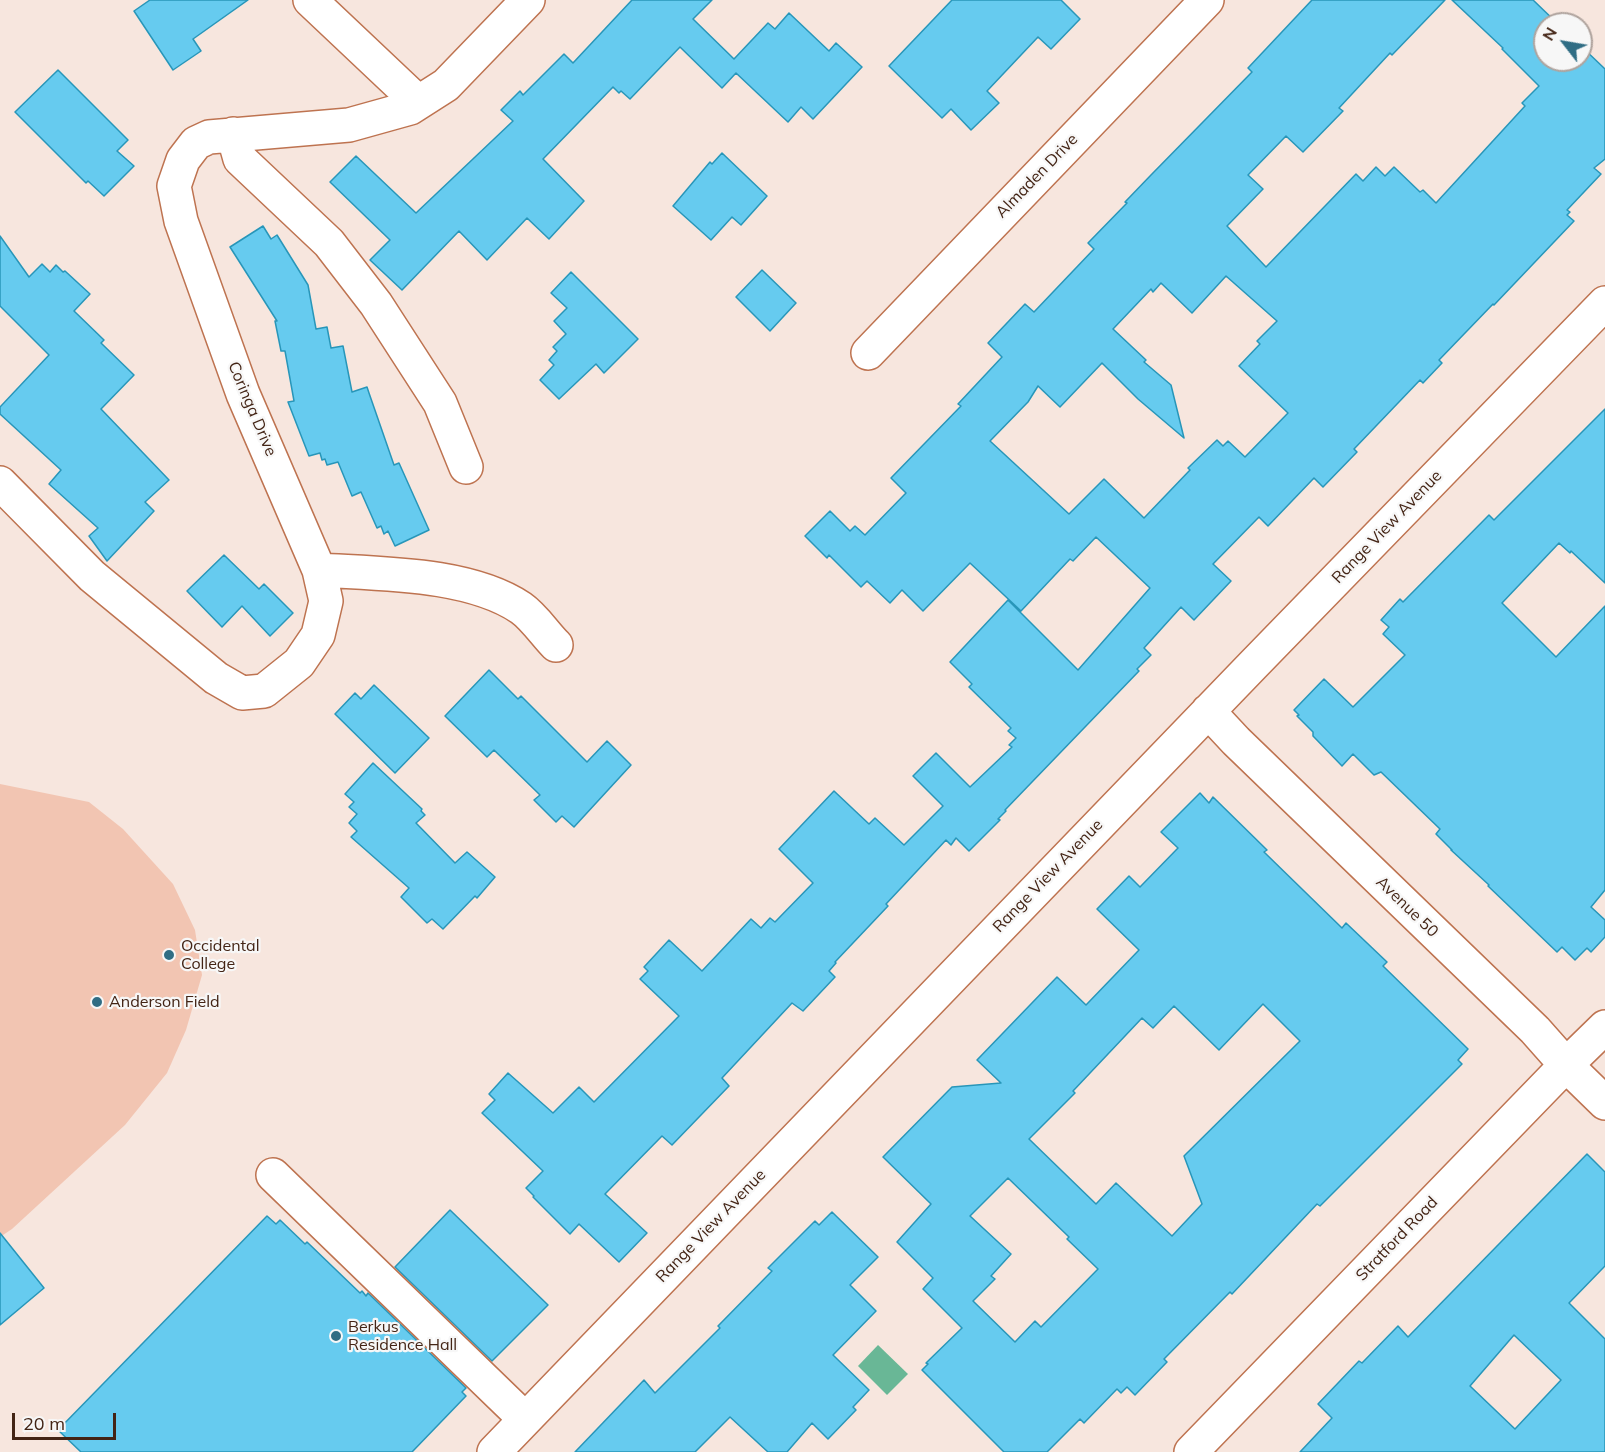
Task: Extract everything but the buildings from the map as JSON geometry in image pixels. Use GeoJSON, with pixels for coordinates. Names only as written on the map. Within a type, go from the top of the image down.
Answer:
{"type":"FeatureCollection","features":[{"type":"Feature","properties":{"kind":"street"},"geometry":{"type":"LineString","coordinates":[[310,0],[418,102]]}},
{"type":"Feature","properties":{"kind":"street","name":"Coringa Drive"},"geometry":{"type":"LineString","coordinates":[[0,483],[92,576],[216,678],[242,693],[264,691],[299,663],[318,635],[326,601],[320,570],[243,394],[179,213],[174,186],[183,160],[196,143],[209,137],[349,124],[410,108],[446,85],[528,0]]}},
{"type":"Feature","properties":{"kind":"street","name":"Almaden Drive"},"geometry":{"type":"LineString","coordinates":[[868,353],[1207,0]]}},
{"type":"Feature","properties":{"kind":"street"},"geometry":{"type":"LineString","coordinates":[[233,134],[240,159],[328,243],[376,304],[440,403],[466,467]]}},
{"type":"Feature","properties":{"kind":"street","name":"Range View Avenue"},"geometry":{"type":"LineString","coordinates":[[494,1452],[1605,303]]}},
{"type":"Feature","properties":{"kind":"street"},"geometry":{"type":"LineString","coordinates":[[320,570],[429,578],[487,591],[523,609],[556,645]]}},
{"type":"Feature","properties":{"kind":"street","name":"Avenue 50"},"geometry":{"type":"LineString","coordinates":[[1208,711],[1236,741],[1535,1030],[1566,1065],[1605,1103]]}},
{"type":"Feature","properties":{"kind":"street","name":"Stratford Road"},"geometry":{"type":"LineString","coordinates":[[1191,1452],[1605,1027]]}},
{"type":"Feature","properties":{"kind":"street"},"geometry":{"type":"LineString","coordinates":[[273,1175],[525,1419]]}},
{"type":"Feature","properties":{"kind":"shaded area","name":"Anderson Field"},"geometry":{"type":"Polygon","coordinates":[[[0,784],[89,802],[123,829],[173,884],[195,930],[202,975],[186,1030],[167,1073],[125,1125],[12,1229],[0,1237],[0,784]]]}},
{"type":"Feature","properties":{"kind":"shaded area"},"geometry":{"type":"Polygon","coordinates":[[[878,1345],[908,1374],[887,1395],[858,1366],[878,1345]]]}},
{"type":"Feature","properties":{"kind":"place","name":"Occidental College"},"geometry":{"type":"Point","coordinates":[169,955]}},
{"type":"Feature","properties":{"kind":"place","name":"Anderson Field"},"geometry":{"type":"Point","coordinates":[97,1002]}},
{"type":"Feature","properties":{"kind":"place","name":"Berkus Residence Hall"},"geometry":{"type":"Point","coordinates":[336,1336]}}]}
